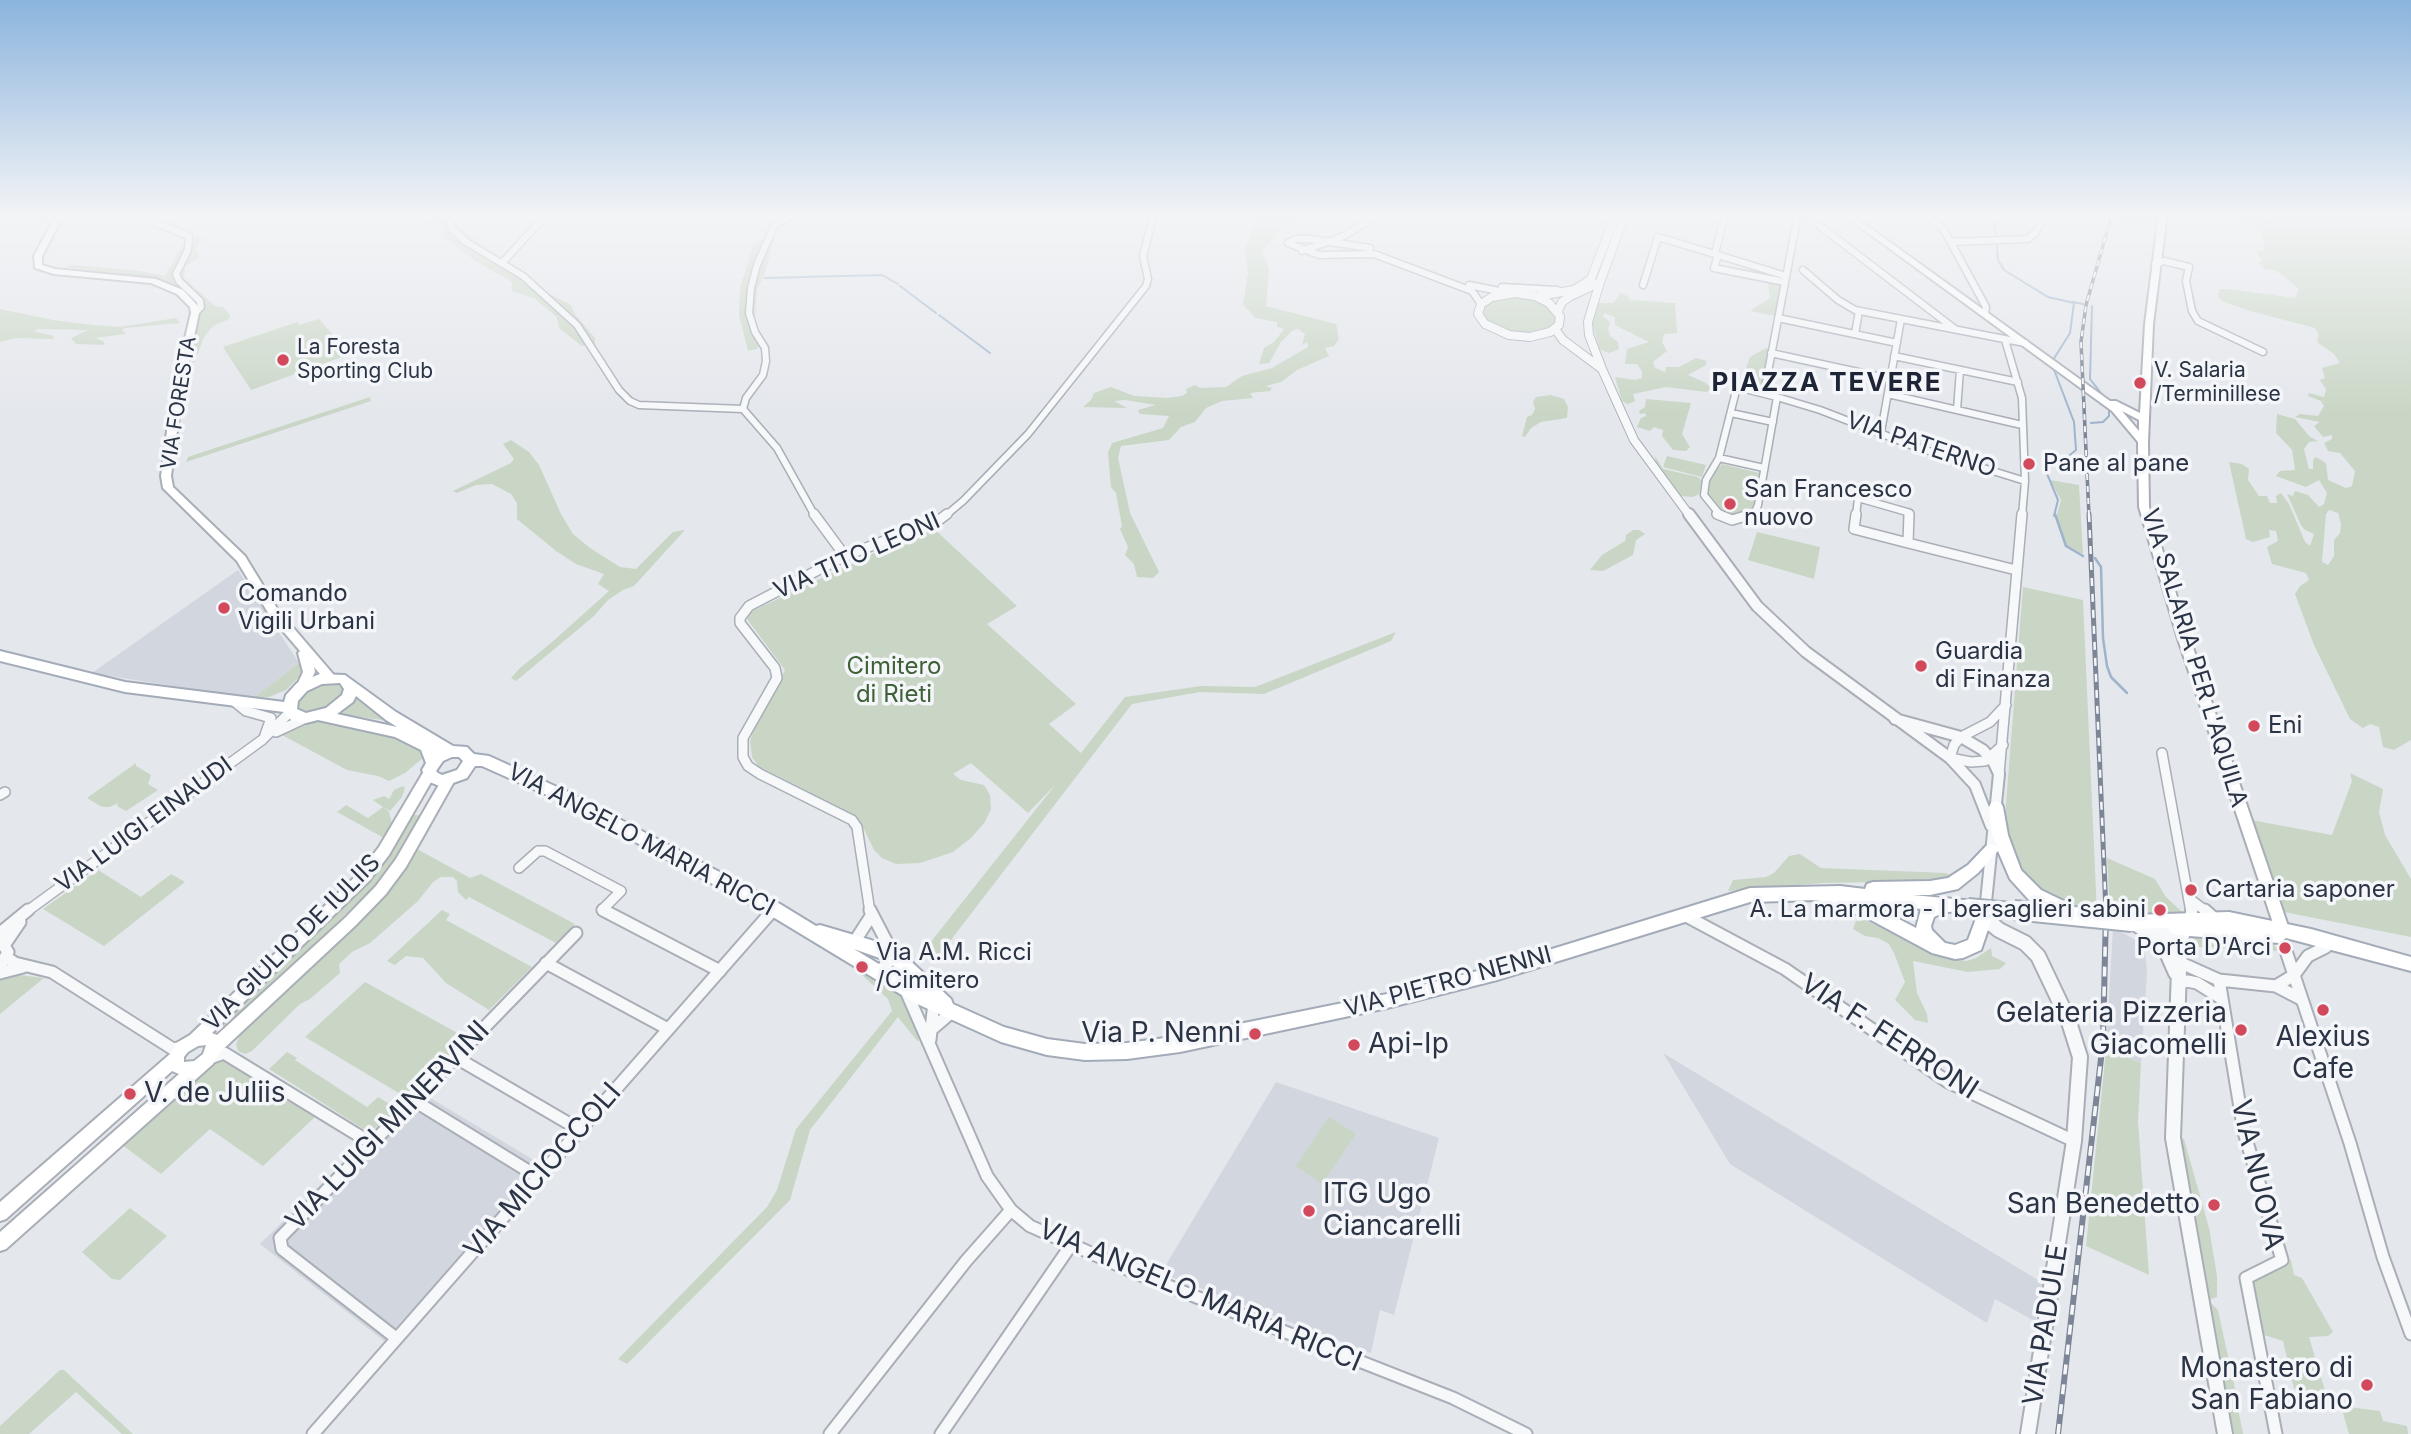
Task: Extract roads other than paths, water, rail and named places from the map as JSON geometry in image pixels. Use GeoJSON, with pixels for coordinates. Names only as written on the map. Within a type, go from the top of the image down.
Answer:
{"type":"FeatureCollection","features":[{"type":"Feature","properties":{"kind":"main road","name":"VIA FORESTA"},"geometry":{"type":"LineString","coordinates":[[151,281],[166,284],[190,301],[195,313],[177,393],[169,449],[168,488],[241,559],[274,613],[330,677]]}},
{"type":"Feature","properties":{"kind":"main road"},"geometry":{"type":"LineString","coordinates":[[1939,281],[1997,323],[2004,337],[2027,345],[2111,404],[2145,419]]}},
{"type":"Feature","properties":{"kind":"main road","name":"VIA SALARIA PER L'AQUILA"},"geometry":{"type":"LineString","coordinates":[[2153,281],[2143,442],[2144,507],[2274,909],[2287,941]]}},
{"type":"Feature","properties":{"kind":"main road"},"geometry":{"type":"LineString","coordinates":[[2111,404],[2136,407],[2146,401]]}},
{"type":"Feature","properties":{"kind":"main road"},"geometry":{"type":"LineString","coordinates":[[2111,404],[2143,442]]}},
{"type":"Feature","properties":{"kind":"main road"},"geometry":{"type":"LineString","coordinates":[[290,709],[309,672],[302,646]]}},
{"type":"Feature","properties":{"kind":"main road"},"geometry":{"type":"LineString","coordinates":[[0,656],[125,687],[290,709],[313,717],[398,732],[428,747],[436,780],[449,780],[462,774],[471,760]]}},
{"type":"Feature","properties":{"kind":"main road"},"geometry":{"type":"LineString","coordinates":[[235,702],[272,700],[330,677],[343,678],[391,716],[432,738],[450,752],[431,768]]}},
{"type":"Feature","properties":{"kind":"main road"},"geometry":{"type":"LineString","coordinates":[[313,717],[345,701],[350,692],[349,683]]}},
{"type":"Feature","properties":{"kind":"main road","name":"VIA ANGELO MARIA RICCI"},"geometry":{"type":"LineString","coordinates":[[450,752],[467,753],[471,760],[484,760],[541,784],[808,929],[851,948],[894,956],[908,967],[934,1000]]}},
{"type":"Feature","properties":{"kind":"main road","name":"VIA GIULIO DE IULIIS"},"geometry":{"type":"LineString","coordinates":[[0,1213],[184,1048],[364,877],[384,851],[431,768]]}},
{"type":"Feature","properties":{"kind":"main road","name":"VIA GIULIO DE IULIIS"},"geometry":{"type":"LineString","coordinates":[[0,1243],[214,1053],[381,890],[413,844],[449,780]]}},
{"type":"Feature","properties":{"kind":"main road"},"geometry":{"type":"LineString","coordinates":[[1996,807],[2008,858],[2022,884],[2048,904],[2084,917],[2195,925],[2386,957]]}},
{"type":"Feature","properties":{"kind":"main road"},"geometry":{"type":"LineString","coordinates":[[1840,892],[1942,887],[1962,878],[1991,850]]}},
{"type":"Feature","properties":{"kind":"main road"},"geometry":{"type":"LineString","coordinates":[[1805,892],[1874,914],[1925,942],[1948,950],[1963,951],[1975,945],[1984,918]]}},
{"type":"Feature","properties":{"kind":"main road","name":"VIA PIETRO NENNI"},"geometry":{"type":"LineString","coordinates":[[953,1011],[1001,1034],[1047,1047],[1085,1052],[1127,1051],[1222,1037],[1387,1001],[1497,973],[1709,905],[1750,895],[1840,892],[1944,905],[2084,917]]}},
{"type":"Feature","properties":{"kind":"main road"},"geometry":{"type":"LineString","coordinates":[[1944,905],[1927,913],[1923,926],[1931,939],[1948,950]]}},
{"type":"Feature","properties":{"kind":"main road"},"geometry":{"type":"LineString","coordinates":[[2132,922],[2162,927],[2245,922],[2264,918],[2274,909]]}},
{"type":"Feature","properties":{"kind":"main road"},"geometry":{"type":"LineString","coordinates":[[2245,922],[2287,941],[2386,957],[2411,964]]}},
{"type":"Feature","properties":{"kind":"main road","name":"VIA ANGELO MARIA RICCI"},"geometry":{"type":"LineString","coordinates":[[851,948],[878,973],[953,1011]]}},
{"type":"Feature","properties":{"kind":"main road","name":"VIA GIULIO DE IULIIS"},"geometry":{"type":"LineString","coordinates":[[184,1048],[212,1040],[214,1053]]}},
{"type":"Feature","properties":{"kind":"main road"},"geometry":{"type":"LineString","coordinates":[[184,1048],[178,1068],[186,1070],[214,1053]]}},
{"type":"Feature","properties":{"kind":"street"},"geometry":{"type":"LineString","coordinates":[[179,281],[200,301],[201,307],[195,313]]}},
{"type":"Feature","properties":{"kind":"street"},"geometry":{"type":"LineString","coordinates":[[528,281],[577,325],[619,390],[630,401],[657,406],[743,410],[777,448],[809,507],[845,556]]}},
{"type":"Feature","properties":{"kind":"street"},"geometry":{"type":"LineString","coordinates":[[743,410],[746,398],[763,375],[766,361],[765,348],[755,332],[749,313],[753,281]]}},
{"type":"Feature","properties":{"kind":"street","name":"VIA TITO LEONI"},"geometry":{"type":"LineString","coordinates":[[894,956],[871,916],[860,835],[852,820],[760,774],[748,765],[743,757],[741,747],[777,678],[775,668],[740,623],[743,611],[845,556],[949,514],[1028,434],[1147,281]]}},
{"type":"Feature","properties":{"kind":"street"},"geometry":{"type":"LineString","coordinates":[[1447,281],[1472,290],[1481,304]]}},
{"type":"Feature","properties":{"kind":"street"},"geometry":{"type":"LineString","coordinates":[[1459,281],[1508,293],[1535,296],[1560,294],[1589,281]]}},
{"type":"Feature","properties":{"kind":"street"},"geometry":{"type":"LineString","coordinates":[[1463,281],[1549,291],[1572,287],[1582,281]]}},
{"type":"Feature","properties":{"kind":"street"},"geometry":{"type":"LineString","coordinates":[[1643,285],[1644,281]]}},
{"type":"Feature","properties":{"kind":"street"},"geometry":{"type":"LineString","coordinates":[[1764,393],[1786,281]]}},
{"type":"Feature","properties":{"kind":"street"},"geometry":{"type":"LineString","coordinates":[[1816,281],[1838,300],[1859,311],[2004,337],[2018,382],[2022,398],[2025,481],[2007,704],[1984,918]]}},
{"type":"Feature","properties":{"kind":"street"},"geometry":{"type":"LineString","coordinates":[[1892,281],[1955,329]]}},
{"type":"Feature","properties":{"kind":"street"},"geometry":{"type":"LineString","coordinates":[[1972,281],[1986,307],[1985,314]]}},
{"type":"Feature","properties":{"kind":"street"},"geometry":{"type":"LineString","coordinates":[[2186,281],[2195,317],[2206,327],[2263,352]]}},
{"type":"Feature","properties":{"kind":"street"},"geometry":{"type":"LineString","coordinates":[[1530,337],[1555,329],[1560,321],[1558,311],[1562,302],[1601,282]]}},
{"type":"Feature","properties":{"kind":"street"},"geometry":{"type":"LineString","coordinates":[[1601,282],[1588,322],[1589,335],[1634,440],[1740,586],[1781,630],[1806,652],[1950,758],[1975,785],[1987,809],[1993,832]]}},
{"type":"Feature","properties":{"kind":"street"},"geometry":{"type":"LineString","coordinates":[[1508,293],[1492,297],[1481,304],[1480,319],[1492,329],[1509,335],[1530,337],[1562,346],[1598,372],[1609,384]]}},
{"type":"Feature","properties":{"kind":"street"},"geometry":{"type":"LineString","coordinates":[[1535,296],[1558,311]]}},
{"type":"Feature","properties":{"kind":"street"},"geometry":{"type":"LineString","coordinates":[[1855,334],[1859,311]]}},
{"type":"Feature","properties":{"kind":"street"},"geometry":{"type":"LineString","coordinates":[[1778,318],[1897,342]]}},
{"type":"Feature","properties":{"kind":"street"},"geometry":{"type":"LineString","coordinates":[[1881,432],[1901,319]]}},
{"type":"Feature","properties":{"kind":"street"},"geometry":{"type":"LineString","coordinates":[[1555,329],[1563,340],[1602,369]]}},
{"type":"Feature","properties":{"kind":"street"},"geometry":{"type":"LineString","coordinates":[[1771,353],[1890,379]]}},
{"type":"Feature","properties":{"kind":"street"},"geometry":{"type":"LineString","coordinates":[[1894,356],[2018,382]]}},
{"type":"Feature","properties":{"kind":"street"},"geometry":{"type":"LineString","coordinates":[[1957,410],[1960,370]]}},
{"type":"Feature","properties":{"kind":"street","name":"VIA PATERNO"},"geometry":{"type":"LineString","coordinates":[[1731,413],[1737,387],[1764,393],[1820,410],[1916,447],[2025,481]]}},
{"type":"Feature","properties":{"kind":"street"},"geometry":{"type":"LineString","coordinates":[[1888,394],[2022,425]]}},
{"type":"Feature","properties":{"kind":"street"},"geometry":{"type":"LineString","coordinates":[[1773,422],[1731,413],[1719,458],[1706,480],[1704,495],[1717,514],[1725,518],[1741,519],[1755,512],[1773,422],[1777,397]]}},
{"type":"Feature","properties":{"kind":"street"},"geometry":{"type":"LineString","coordinates":[[1719,458],[1764,468]]}},
{"type":"Feature","properties":{"kind":"street"},"geometry":{"type":"LineString","coordinates":[[1908,542],[1910,515],[1907,512],[1858,498],[1854,529],[2017,570]]}},
{"type":"Feature","properties":{"kind":"street"},"geometry":{"type":"LineString","coordinates":[[235,702],[246,711],[271,718],[262,740]]}},
{"type":"Feature","properties":{"kind":"street"},"geometry":{"type":"LineString","coordinates":[[1950,758],[1954,745],[1961,737],[1990,722],[2007,704]]}},
{"type":"Feature","properties":{"kind":"street","name":"VIA LUIGI EINAUDI"},"geometry":{"type":"LineString","coordinates":[[262,740],[290,709]]}},
{"type":"Feature","properties":{"kind":"street","name":"VIA LUIGI EINAUDI"},"geometry":{"type":"LineString","coordinates":[[0,933],[51,892],[262,740],[313,717]]}},
{"type":"Feature","properties":{"kind":"street"},"geometry":{"type":"LineString","coordinates":[[1895,719],[1961,737],[1983,750],[1999,774]]}},
{"type":"Feature","properties":{"kind":"street"},"geometry":{"type":"LineString","coordinates":[[1950,758],[1978,762],[1990,757],[2003,745]]}},
{"type":"Feature","properties":{"kind":"street"},"geometry":{"type":"LineString","coordinates":[[2162,753],[2195,925]]}},
{"type":"Feature","properties":{"kind":"street"},"geometry":{"type":"LineString","coordinates":[[519,868],[538,851],[545,851],[621,891],[602,910],[720,971]]}},
{"type":"Feature","properties":{"kind":"street"},"geometry":{"type":"LineString","coordinates":[[2189,898],[2202,912],[2179,962],[2173,1138],[2225,1434]]}},
{"type":"Feature","properties":{"kind":"street"},"geometry":{"type":"LineString","coordinates":[[1708,926],[1706,912],[1709,905]]}},
{"type":"Feature","properties":{"kind":"street","name":"VIA MICIOCCOLI"},"geometry":{"type":"LineString","coordinates":[[313,1434],[774,909]]}},
{"type":"Feature","properties":{"kind":"street","name":"VIA LUIGI EINAUDI"},"geometry":{"type":"LineString","coordinates":[[3,942],[27,912]]}},
{"type":"Feature","properties":{"kind":"street","name":"VIA F. FERRONI"},"geometry":{"type":"LineString","coordinates":[[1682,914],[1786,969],[1948,1082],[2074,1141]]}},
{"type":"Feature","properties":{"kind":"street"},"geometry":{"type":"LineString","coordinates":[[851,948],[871,916]]}},
{"type":"Feature","properties":{"kind":"street","name":"VIA PADULE"},"geometry":{"type":"LineString","coordinates":[[1984,918],[1999,930],[2025,943],[2038,956],[2068,1019],[2080,1057],[2074,1141],[2028,1434]]}},
{"type":"Feature","properties":{"kind":"street"},"geometry":{"type":"LineString","coordinates":[[2132,922],[2161,939],[2178,982]]}},
{"type":"Feature","properties":{"kind":"street","name":"VIA LUIGI MINERVINI"},"geometry":{"type":"LineString","coordinates":[[396,1338],[279,1244],[282,1234],[576,933]]}},
{"type":"Feature","properties":{"kind":"street"},"geometry":{"type":"LineString","coordinates":[[2287,941],[2301,999],[2350,1143],[2379,1245],[2411,1334]]}},
{"type":"Feature","properties":{"kind":"street"},"geometry":{"type":"LineString","coordinates":[[0,967],[6,957],[3,942]]}},
{"type":"Feature","properties":{"kind":"street"},"geometry":{"type":"LineString","coordinates":[[2276,986],[2294,975],[2308,956],[2326,947]]}},
{"type":"Feature","properties":{"kind":"street"},"geometry":{"type":"LineString","coordinates":[[878,973],[894,956]]}},
{"type":"Feature","properties":{"kind":"street"},"geometry":{"type":"LineString","coordinates":[[6,957],[15,963],[56,974],[173,1049],[184,1048]]}},
{"type":"Feature","properties":{"kind":"street"},"geometry":{"type":"LineString","coordinates":[[2179,962],[2219,980],[2276,986],[2301,999]]}},
{"type":"Feature","properties":{"kind":"street"},"geometry":{"type":"LineString","coordinates":[[546,964],[668,1029]]}},
{"type":"Feature","properties":{"kind":"street"},"geometry":{"type":"LineString","coordinates":[[0,973],[29,967]]}},
{"type":"Feature","properties":{"kind":"street"},"geometry":{"type":"LineString","coordinates":[[899,985],[908,967]]}},
{"type":"Feature","properties":{"kind":"street","name":"VIA NUOVA"},"geometry":{"type":"LineString","coordinates":[[2219,980],[2244,1132],[2282,1260],[2246,1278],[2276,1434]]}},
{"type":"Feature","properties":{"kind":"street"},"geometry":{"type":"LineString","coordinates":[[2178,982],[2197,984],[2215,992],[2222,1000]]}},
{"type":"Feature","properties":{"kind":"street","name":"VIA ANGELO MARIA RICCI"},"geometry":{"type":"LineString","coordinates":[[899,985],[930,1042],[943,1080],[987,1176],[1011,1210],[1030,1226],[1270,1328],[1453,1398],[1526,1434]]}},
{"type":"Feature","properties":{"kind":"street","name":"VIA ANGELO MARIA RICCI"},"geometry":{"type":"LineString","coordinates":[[930,1042],[934,1000]]}},
{"type":"Feature","properties":{"kind":"street"},"geometry":{"type":"LineString","coordinates":[[932,1029],[953,1011]]}},
{"type":"Feature","properties":{"kind":"street"},"geometry":{"type":"LineString","coordinates":[[214,1053],[371,1143]]}},
{"type":"Feature","properties":{"kind":"street"},"geometry":{"type":"LineString","coordinates":[[454,1057],[580,1130]]}},
{"type":"Feature","properties":{"kind":"street"},"geometry":{"type":"LineString","coordinates":[[413,1100],[537,1177]]}},
{"type":"Feature","properties":{"kind":"street"},"geometry":{"type":"LineString","coordinates":[[830,1434],[967,1261],[1011,1210]]}},
{"type":"Feature","properties":{"kind":"street"},"geometry":{"type":"LineString","coordinates":[[941,1434],[1071,1245]]}},
{"type":"Feature","properties":{"kind":"waterway"},"geometry":{"type":"LineString","coordinates":[[893,281],[898,284]]}},
{"type":"Feature","properties":{"kind":"waterway"},"geometry":{"type":"LineString","coordinates":[[2022,281],[2048,297],[2074,303],[2070,333],[2053,360]]}},
{"type":"Feature","properties":{"kind":"waterway"},"geometry":{"type":"LineString","coordinates":[[900,286],[936,313]]}},
{"type":"Feature","properties":{"kind":"waterway"},"geometry":{"type":"LineString","coordinates":[[2073,302],[2083,304]]}},
{"type":"Feature","properties":{"kind":"waterway"},"geometry":{"type":"LineString","coordinates":[[2092,306],[2090,379],[2107,401]]}},
{"type":"Feature","properties":{"kind":"waterway"},"geometry":{"type":"LineString","coordinates":[[939,315],[990,353]]}},
{"type":"Feature","properties":{"kind":"waterway"},"geometry":{"type":"LineString","coordinates":[[2053,367],[2074,422],[2076,450],[2060,463],[2045,469],[2058,500],[2054,516]]}},
{"type":"Feature","properties":{"kind":"waterway"},"geometry":{"type":"LineString","coordinates":[[2091,423],[2103,422],[2109,416],[2109,407]]}},
{"type":"Feature","properties":{"kind":"waterway"},"geometry":{"type":"LineString","coordinates":[[2055,514],[2066,546],[2083,556]]}},
{"type":"Feature","properties":{"kind":"waterway"},"geometry":{"type":"LineString","coordinates":[[2095,558],[2101,567],[2103,638],[2107,666],[2111,677],[2127,693]]}},
{"type":"Feature","properties":{"kind":"railway"},"geometry":{"type":"LineString","coordinates":[[2089,516],[2081,342],[2086,305],[2093,281]]}},
{"type":"Feature","properties":{"kind":"railway"},"geometry":{"type":"LineString","coordinates":[[2089,514],[2106,911]]}},
{"type":"Feature","properties":{"kind":"railway"},"geometry":{"type":"LineString","coordinates":[[2058,1434],[2103,1041],[2106,911]]}},
{"type":"Feature","properties":{"kind":"place","name":"La Foresta Sporting Club"},"geometry":{"type":"Point","coordinates":[283,360]}},
{"type":"Feature","properties":{"kind":"place","name":"V. Salaria /Terminillese"},"geometry":{"type":"Point","coordinates":[2140,383]}},
{"type":"Feature","properties":{"kind":"place","name":"Pane al pane"},"geometry":{"type":"Point","coordinates":[2029,464]}},
{"type":"Feature","properties":{"kind":"place","name":"San Francesco nuovo"},"geometry":{"type":"Point","coordinates":[1730,504]}},
{"type":"Feature","properties":{"kind":"place","name":"Comando Vigili Urbani"},"geometry":{"type":"Point","coordinates":[224,608]}},
{"type":"Feature","properties":{"kind":"place","name":"Guardia di Finanza"},"geometry":{"type":"Point","coordinates":[1921,666]}},
{"type":"Feature","properties":{"kind":"place","name":"Eni"},"geometry":{"type":"Point","coordinates":[2254,726]}},
{"type":"Feature","properties":{"kind":"place","name":"Cartaria saponer"},"geometry":{"type":"Point","coordinates":[2191,890]}},
{"type":"Feature","properties":{"kind":"place","name":"A. La marmora - I bersaglieri sabini"},"geometry":{"type":"Point","coordinates":[2160,910]}},
{"type":"Feature","properties":{"kind":"place","name":"Porta D'Arci"},"geometry":{"type":"Point","coordinates":[2285,948]}},
{"type":"Feature","properties":{"kind":"place","name":"Via A.M. Ricci /Cimitero"},"geometry":{"type":"Point","coordinates":[862,967]}},
{"type":"Feature","properties":{"kind":"place","name":"Alexius Cafe"},"geometry":{"type":"Point","coordinates":[2323,1010]}},
{"type":"Feature","properties":{"kind":"place","name":"Gelateria Pizzeria Giacomelli"},"geometry":{"type":"Point","coordinates":[2241,1030]}},
{"type":"Feature","properties":{"kind":"place","name":"Via P. Nenni"},"geometry":{"type":"Point","coordinates":[1255,1034]}},
{"type":"Feature","properties":{"kind":"place","name":"Api-Ip"},"geometry":{"type":"Point","coordinates":[1354,1045]}},
{"type":"Feature","properties":{"kind":"place","name":"V. de Juliis"},"geometry":{"type":"Point","coordinates":[130,1094]}},
{"type":"Feature","properties":{"kind":"place","name":"San Benedetto"},"geometry":{"type":"Point","coordinates":[2214,1205]}},
{"type":"Feature","properties":{"kind":"place","name":"ITG Ugo Ciancarelli"},"geometry":{"type":"Point","coordinates":[1309,1211]}},
{"type":"Feature","properties":{"kind":"place","name":"Monastero di San Fabiano"},"geometry":{"type":"Point","coordinates":[2367,1385]}},
{"type":"Feature","properties":{"kind":"district","name":"PIAZZA TEVERE"},"geometry":{"type":"Point","coordinates":[1827,383]}},
{"type":"Feature","properties":{"kind":"park label","name":"Cimitero di Rieti"},"geometry":{"type":"Point","coordinates":[894,681]}}]}
